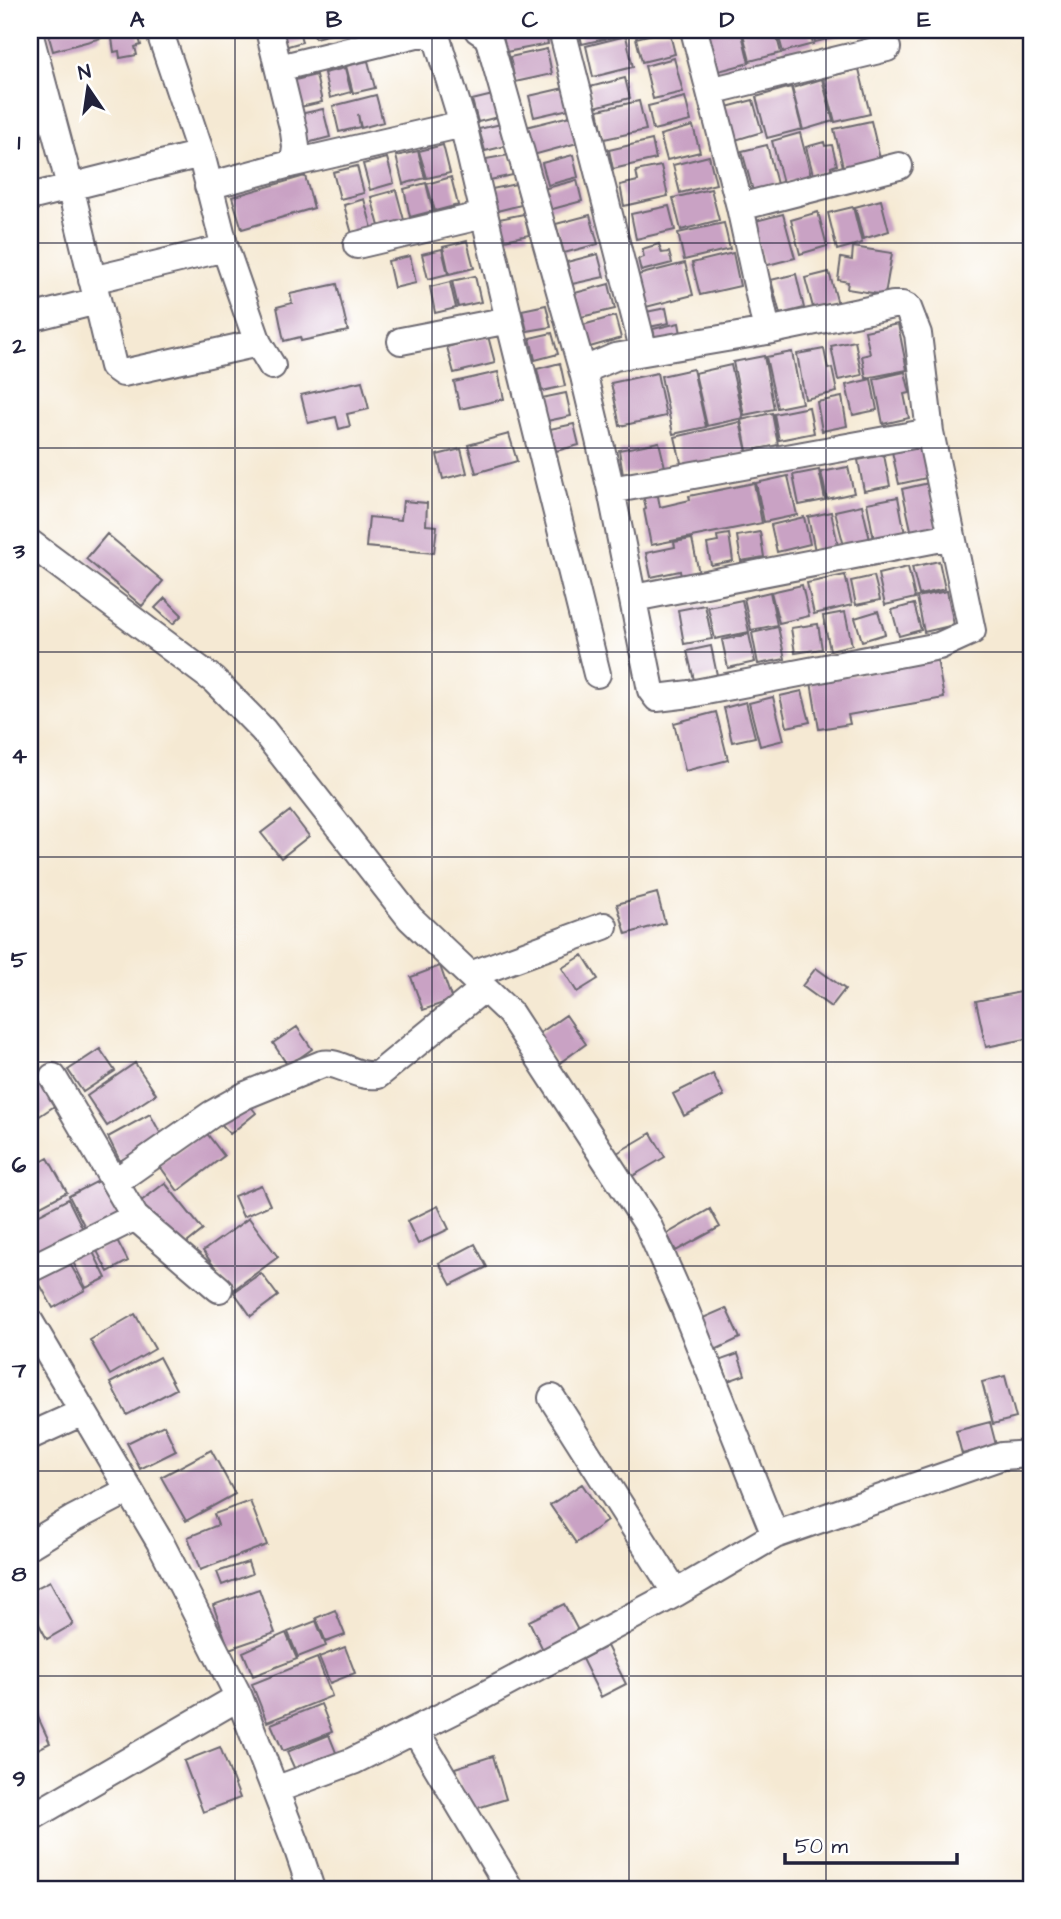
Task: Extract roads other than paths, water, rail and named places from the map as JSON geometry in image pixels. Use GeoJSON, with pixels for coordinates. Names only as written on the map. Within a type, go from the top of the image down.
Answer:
{"type":"FeatureCollection","features":[{"type":"Feature","properties":{"kind":"street"},"geometry":{"type":"LineString","coordinates":[[159,30],[201,154],[225,248],[258,343],[272,366]]}},
{"type":"Feature","properties":{"kind":"street"},"geometry":{"type":"LineString","coordinates":[[269,30],[294,132],[294,163]]}},
{"type":"Feature","properties":{"kind":"street"},"geometry":{"type":"LineString","coordinates":[[279,68],[417,34],[430,33],[437,36],[476,30],[486,36],[584,376],[634,598],[649,683],[657,698],[704,692],[939,646],[972,632],[930,432],[918,334],[908,308],[902,305],[892,306],[601,361],[591,367],[584,376]]}},
{"type":"Feature","properties":{"kind":"street"},"geometry":{"type":"LineString","coordinates":[[562,30],[644,352]]}},
{"type":"Feature","properties":{"kind":"street"},"geometry":{"type":"LineString","coordinates":[[694,30],[740,207],[767,331]]}},
{"type":"Feature","properties":{"kind":"street"},"geometry":{"type":"LineString","coordinates":[[30,36],[40,114],[70,186],[113,366],[123,373],[258,343]]}},
{"type":"Feature","properties":{"kind":"street"},"geometry":{"type":"LineString","coordinates":[[437,36],[463,124],[597,674]]}},
{"type":"Feature","properties":{"kind":"street"},"geometry":{"type":"LineString","coordinates":[[710,91],[887,48]]}},
{"type":"Feature","properties":{"kind":"street"},"geometry":{"type":"LineString","coordinates":[[208,186],[463,124]]}},
{"type":"Feature","properties":{"kind":"street"},"geometry":{"type":"LineString","coordinates":[[30,197],[201,154]]}},
{"type":"Feature","properties":{"kind":"street"},"geometry":{"type":"LineString","coordinates":[[740,207],[899,166]]}},
{"type":"Feature","properties":{"kind":"street"},"geometry":{"type":"LineString","coordinates":[[357,245],[484,215]]}},
{"type":"Feature","properties":{"kind":"street"},"geometry":{"type":"LineString","coordinates":[[30,318],[95,291],[225,248]]}},
{"type":"Feature","properties":{"kind":"street"},"geometry":{"type":"LineString","coordinates":[[401,341],[509,320]]}},
{"type":"Feature","properties":{"kind":"street"},"geometry":{"type":"LineString","coordinates":[[611,490],[930,432]]}},
{"type":"Feature","properties":{"kind":"street"},"geometry":{"type":"LineString","coordinates":[[634,598],[952,536]]}},
{"type":"Feature","properties":{"kind":"street"},"geometry":{"type":"LineString","coordinates":[[30,543],[214,680],[263,730],[410,918],[510,1013],[527,1035],[590,1139],[648,1225],[683,1304],[775,1535]]}},
{"type":"Feature","properties":{"kind":"street"},"geometry":{"type":"LineString","coordinates":[[115,1182],[212,1114],[246,1095],[322,1064],[334,1063],[362,1075],[377,1074],[477,982],[604,926]]}},
{"type":"Feature","properties":{"kind":"street"},"geometry":{"type":"LineString","coordinates":[[53,1077],[135,1217],[219,1289]]}},
{"type":"Feature","properties":{"kind":"street"},"geometry":{"type":"LineString","coordinates":[[30,1269],[135,1217]]}},
{"type":"Feature","properties":{"kind":"street"},"geometry":{"type":"LineString","coordinates":[[30,1322],[160,1542],[239,1697],[275,1790],[305,1888]]}},
{"type":"Feature","properties":{"kind":"street"},"geometry":{"type":"LineString","coordinates":[[552,1398],[676,1593]]}},
{"type":"Feature","properties":{"kind":"street"},"geometry":{"type":"LineString","coordinates":[[30,1436],[83,1412]]}},
{"type":"Feature","properties":{"kind":"street"},"geometry":{"type":"LineString","coordinates":[[275,1790],[353,1761],[415,1730],[676,1593],[775,1535],[1002,1457],[1031,1454]]}},
{"type":"Feature","properties":{"kind":"street"},"geometry":{"type":"LineString","coordinates":[[30,1545],[74,1518],[129,1490]]}},
{"type":"Feature","properties":{"kind":"street"},"geometry":{"type":"LineString","coordinates":[[30,1818],[239,1697]]}},
{"type":"Feature","properties":{"kind":"street"},"geometry":{"type":"LineString","coordinates":[[415,1730],[510,1889]]}}]}
